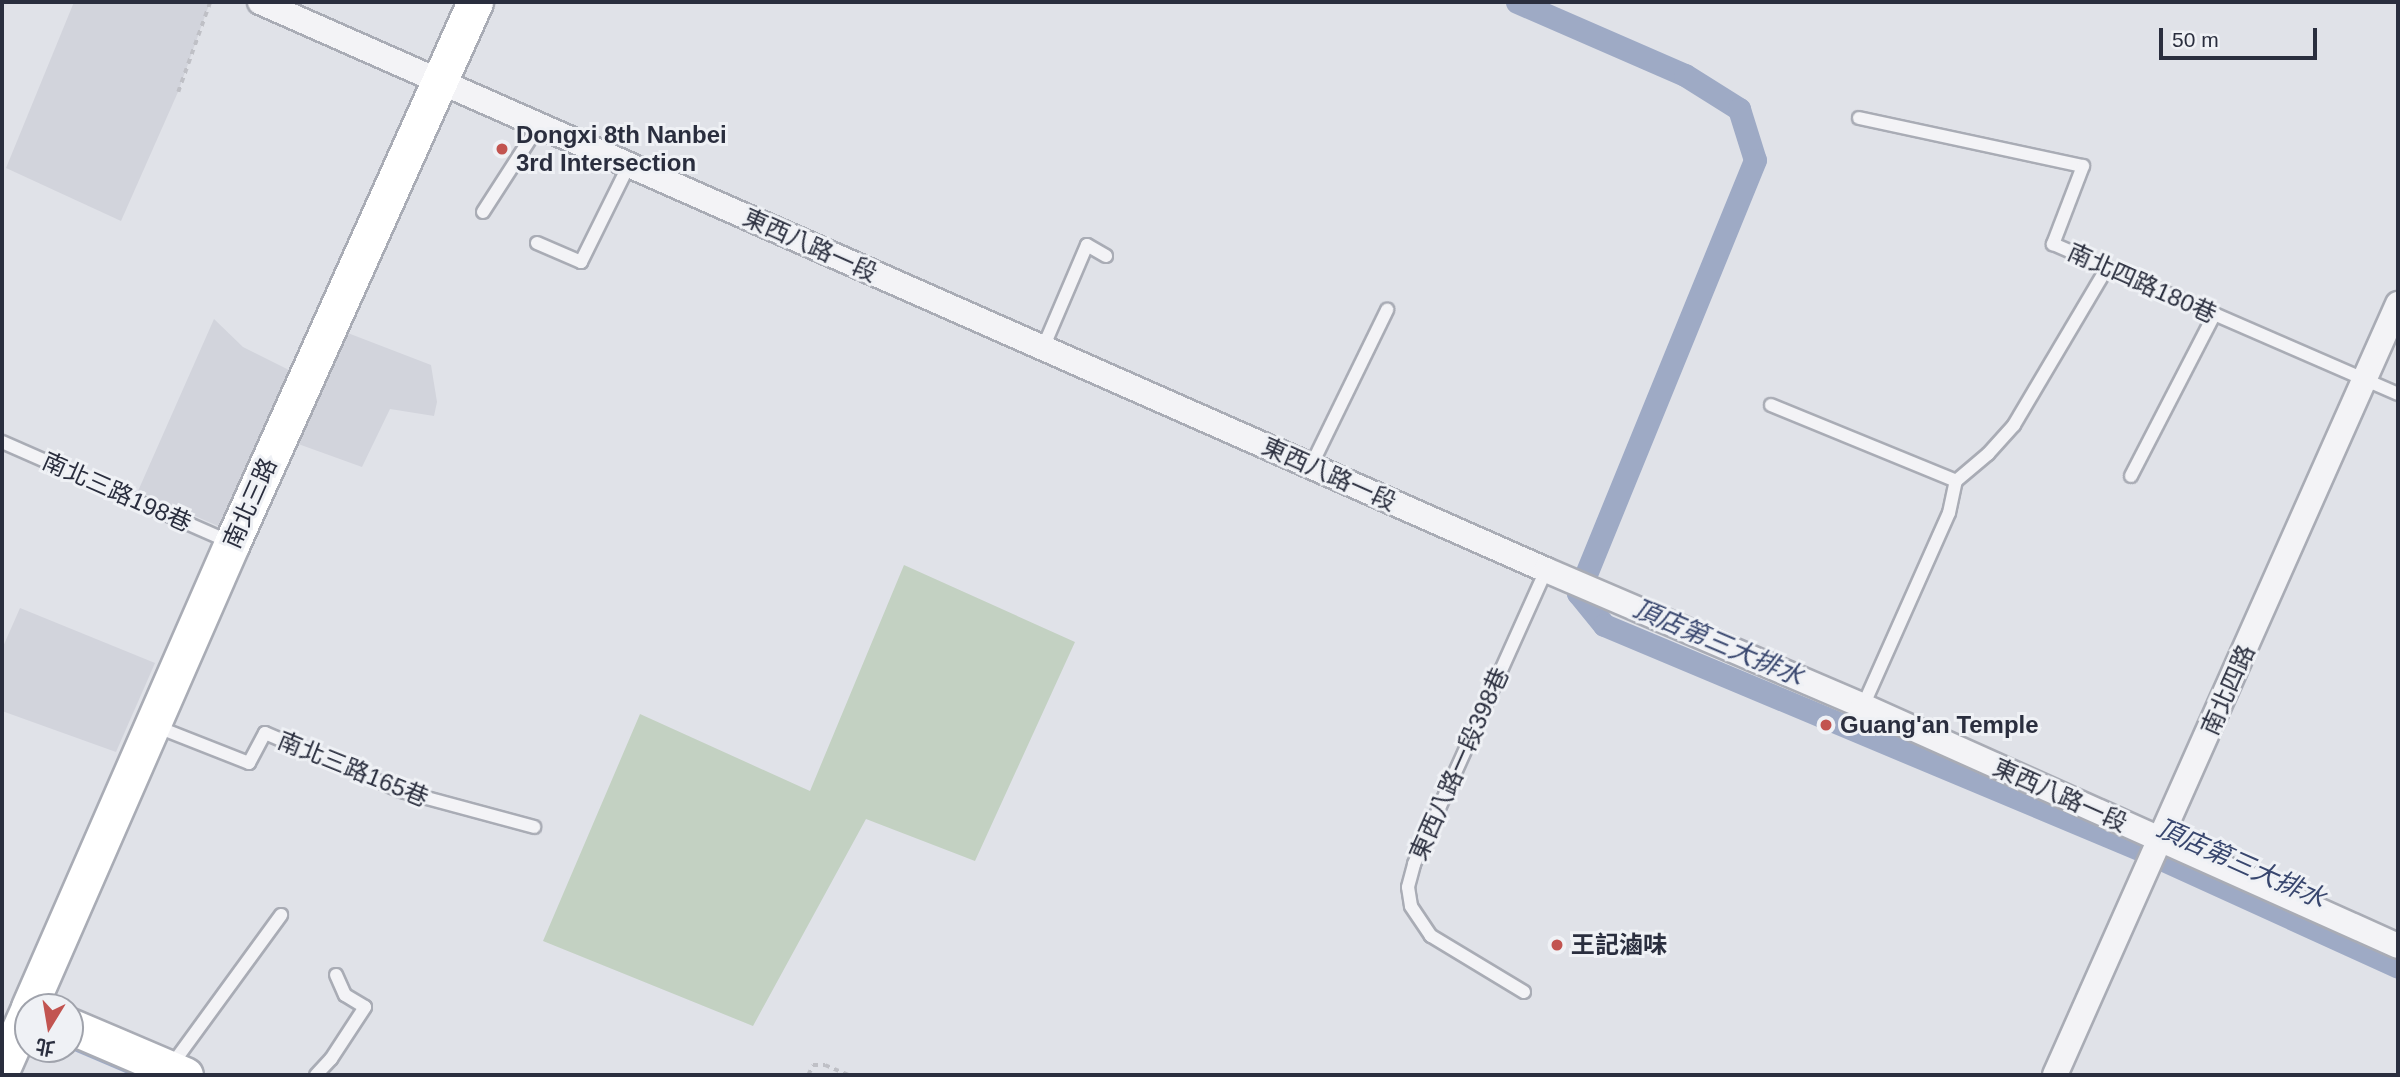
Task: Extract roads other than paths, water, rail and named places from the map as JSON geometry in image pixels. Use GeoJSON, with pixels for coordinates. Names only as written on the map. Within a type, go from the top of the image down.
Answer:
{"type":"FeatureCollection","features":[{"type":"Feature","properties":{"kind":"street","name":"東西八路一段"},"geometry":{"type":"LineString","coordinates":[[260,2],[1546,570],[1863,706],[2398,946]]}},
{"type":"Feature","properties":{"kind":"street","name":"南北三路"},"geometry":{"type":"LineString","coordinates":[[35,993],[232,543],[475,2]]}},
{"type":"Feature","properties":{"kind":"street","name":"南北四路"},"geometry":{"type":"LineString","coordinates":[[2055,1075],[2398,304]]}},
{"type":"Feature","properties":{"kind":"street"},"geometry":{"type":"LineString","coordinates":[[84,1032],[173,1073]]}},
{"type":"Feature","properties":{"kind":"street","name":"南北三路"},"geometry":{"type":"LineString","coordinates":[[2,1069],[14,1041]]}},
{"type":"Feature","properties":{"kind":"lane","name":"南北四路180巷"},"geometry":{"type":"LineString","coordinates":[[1859,118],[2083,166],[2053,244],[2398,394]]}},
{"type":"Feature","properties":{"kind":"lane"},"geometry":{"type":"LineString","coordinates":[[483,212],[539,125]]}},
{"type":"Feature","properties":{"kind":"lane"},"geometry":{"type":"LineString","coordinates":[[537,243],[581,262],[629,164]]}},
{"type":"Feature","properties":{"kind":"lane"},"geometry":{"type":"LineString","coordinates":[[1044,348],[1087,245],[1106,256]]}},
{"type":"Feature","properties":{"kind":"lane"},"geometry":{"type":"LineString","coordinates":[[1863,706],[1949,513],[1956,481],[1989,454],[2014,425],[2107,268]]}},
{"type":"Feature","properties":{"kind":"lane"},"geometry":{"type":"LineString","coordinates":[[1311,466],[1387,310]]}},
{"type":"Feature","properties":{"kind":"lane"},"geometry":{"type":"LineString","coordinates":[[2131,476],[2214,314]]}},
{"type":"Feature","properties":{"kind":"lane"},"geometry":{"type":"LineString","coordinates":[[1772,405],[1956,481]]}},
{"type":"Feature","properties":{"kind":"lane","name":"南北三路198巷"},"geometry":{"type":"LineString","coordinates":[[2,442],[232,543]]}},
{"type":"Feature","properties":{"kind":"lane","name":"東西八路一段398巷"},"geometry":{"type":"LineString","coordinates":[[1524,992],[1431,936],[1411,906],[1408,887],[1414,864],[1546,570]]}},
{"type":"Feature","properties":{"kind":"lane","name":"南北三路165巷"},"geometry":{"type":"LineString","coordinates":[[152,725],[249,763],[265,733],[401,791],[534,827]]}},
{"type":"Feature","properties":{"kind":"lane"},"geometry":{"type":"LineString","coordinates":[[173,1073],[281,915]]}},
{"type":"Feature","properties":{"kind":"lane"},"geometry":{"type":"LineString","coordinates":[[316,1075],[331,1059],[365,1007],[345,995],[335,975]]}},
{"type":"Feature","properties":{"kind":"waterway","name":"頂店第三大排水"},"geometry":{"type":"LineString","coordinates":[[1517,2],[1685,75],[1739,109],[1755,160],[1578,593],[1604,625],[2146,852],[2398,967]]}},
{"type":"Feature","properties":{"kind":"waterway"},"geometry":{"type":"LineString","coordinates":[[84,1052],[138,1075]]}},
{"type":"Feature","properties":{"kind":"place","name":"Dongxi 8th Nanbei 3rd Intersection"},"geometry":{"type":"Point","coordinates":[502,149]}},
{"type":"Feature","properties":{"kind":"place","name":"Guang'an Temple"},"geometry":{"type":"Point","coordinates":[1826,725]}},
{"type":"Feature","properties":{"kind":"place","name":"王記滷味"},"geometry":{"type":"Point","coordinates":[1557,945]}}]}
